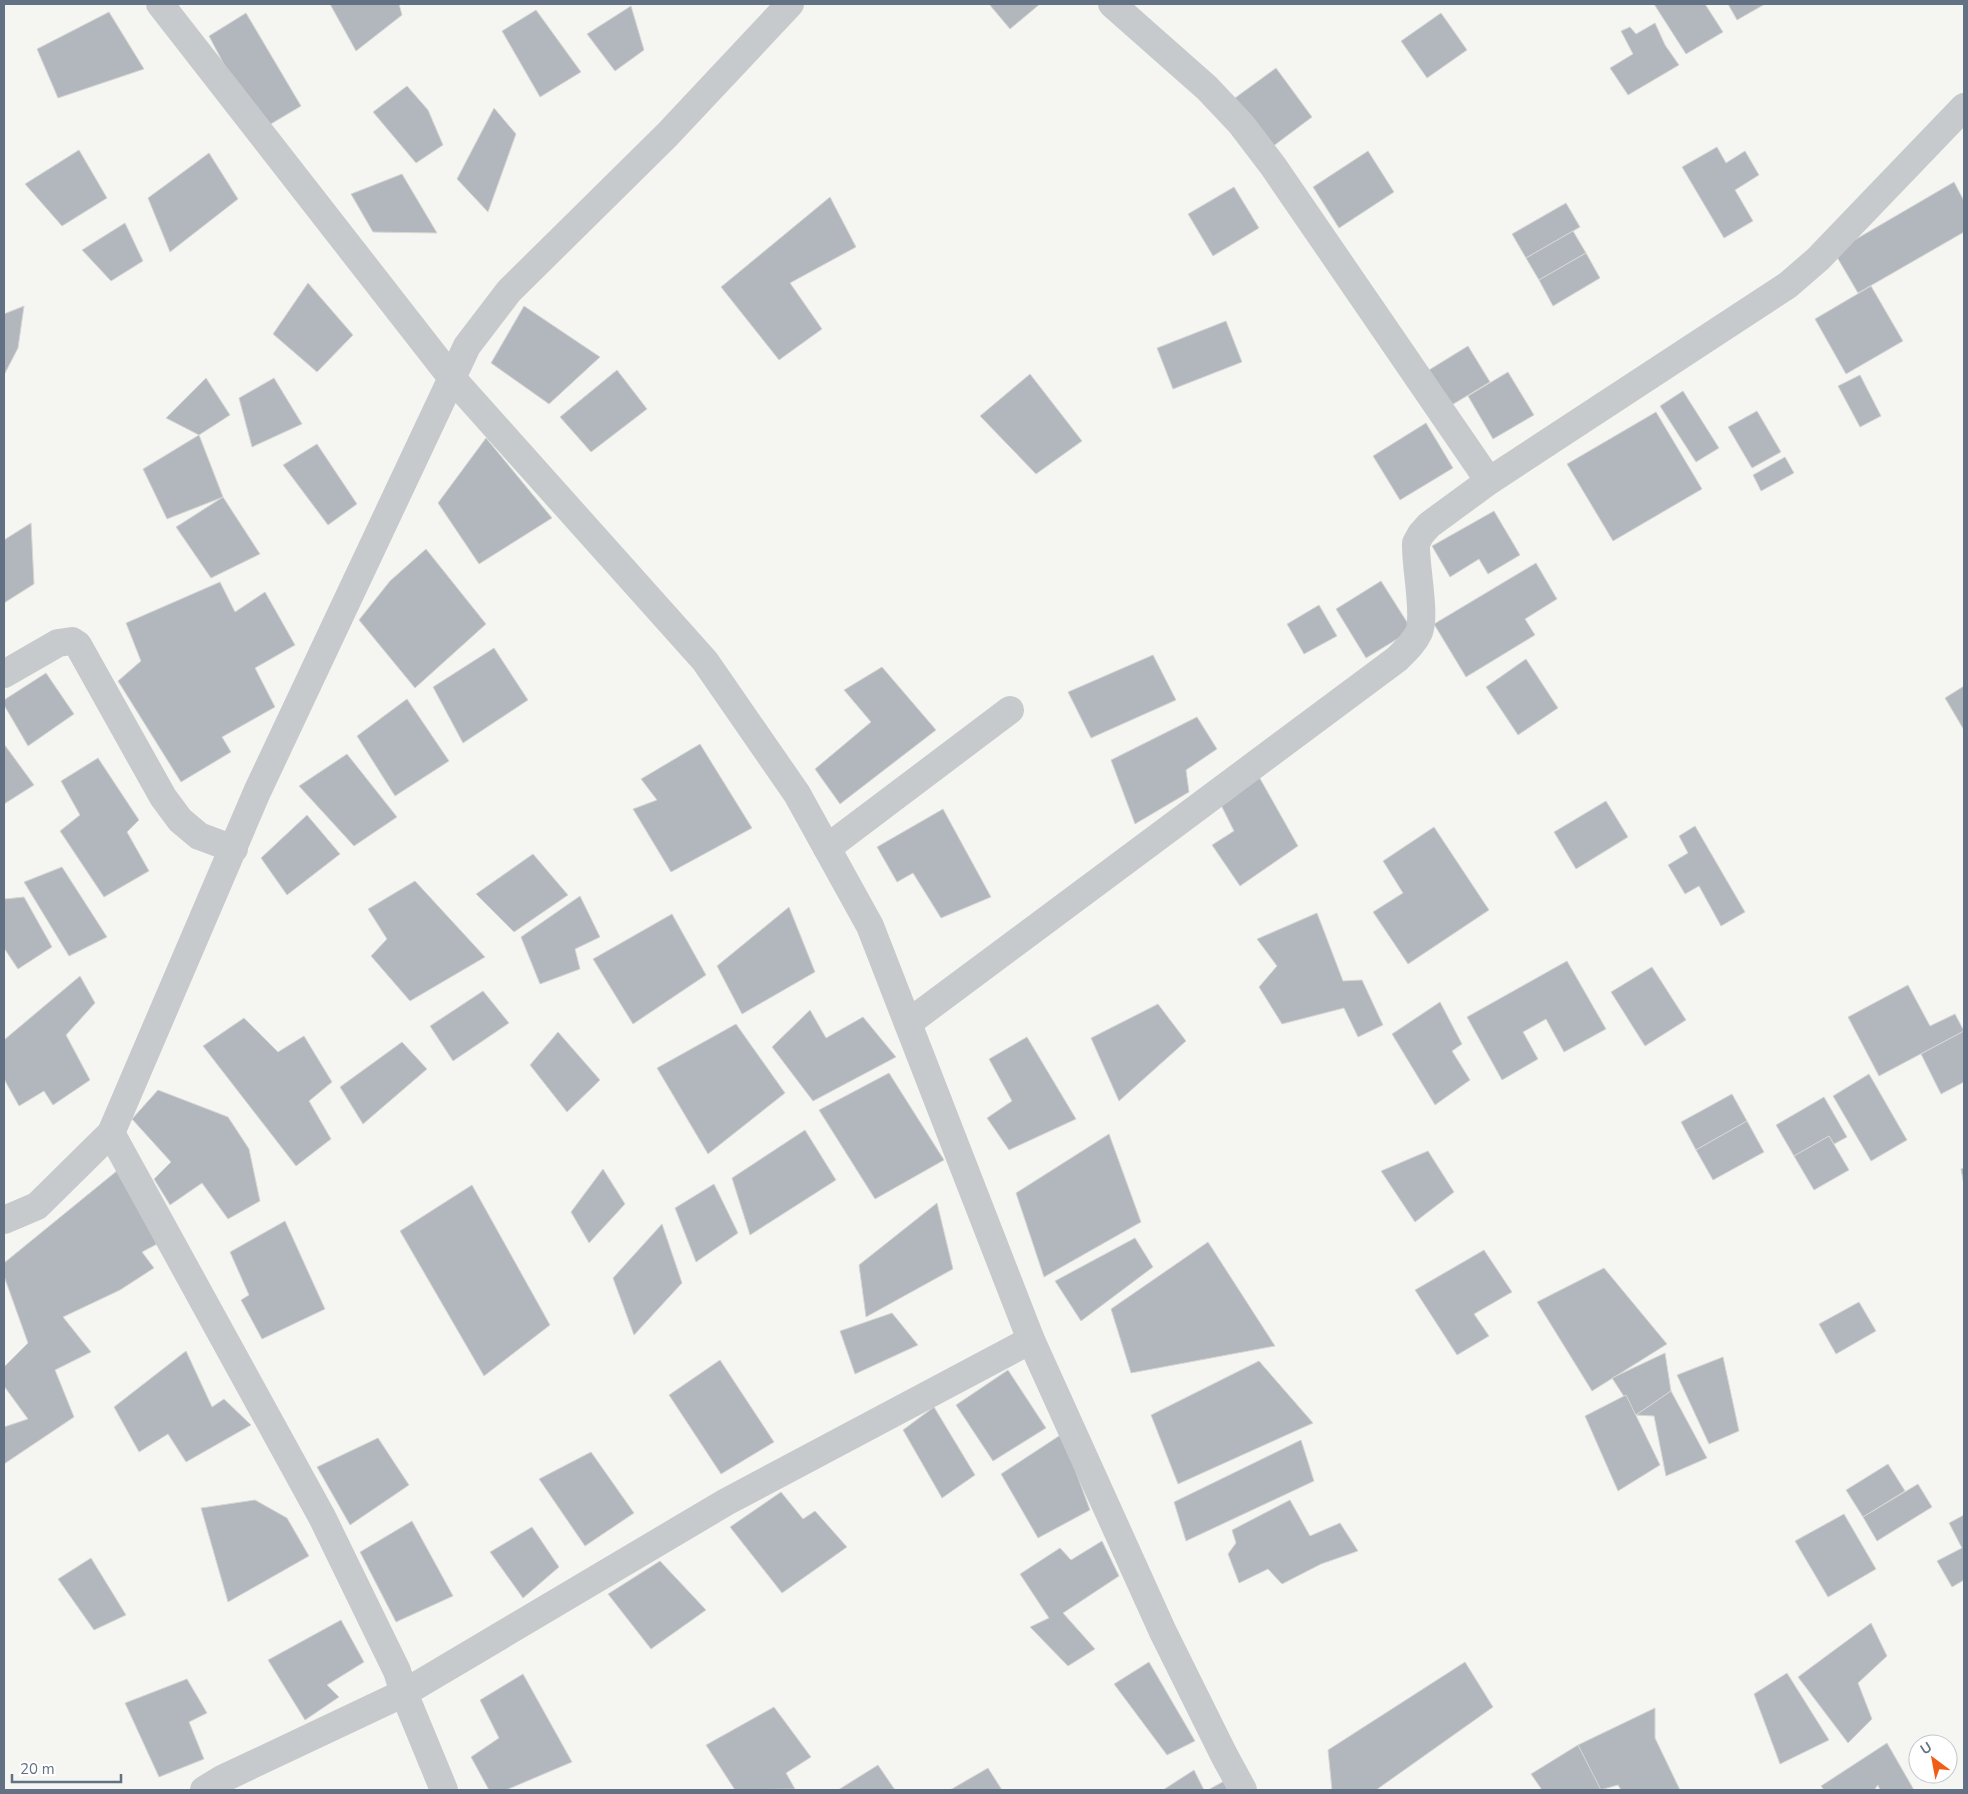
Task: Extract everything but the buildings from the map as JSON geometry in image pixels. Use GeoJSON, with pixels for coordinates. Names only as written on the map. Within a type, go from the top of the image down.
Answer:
{"type":"FeatureCollection","features":[{"type":"Feature","properties":{"kind":"street"},"geometry":{"type":"LineString","coordinates":[[160,4],[452,377],[705,662],[798,794],[870,926],[1032,1340],[1163,1632],[1243,1790]]}},
{"type":"Feature","properties":{"kind":"street"},"geometry":{"type":"LineString","coordinates":[[4,1220],[37,1206],[111,1133],[234,850],[257,792],[467,346],[509,291],[667,135],[790,4]]}},
{"type":"Feature","properties":{"kind":"street"},"geometry":{"type":"LineString","coordinates":[[1112,4],[1207,88],[1241,124],[1279,174],[1489,481]]}},
{"type":"Feature","properties":{"kind":"street"},"geometry":{"type":"LineString","coordinates":[[908,1023],[1411,646],[1419,633],[1422,619],[1416,543],[1429,525],[1489,481],[1788,285],[1818,259],[1964,107]]}},
{"type":"Feature","properties":{"kind":"street"},"geometry":{"type":"LineString","coordinates":[[4,674],[58,643],[72,641],[78,645],[163,797],[180,820],[199,836],[234,850]]}},
{"type":"Feature","properties":{"kind":"street"},"geometry":{"type":"LineString","coordinates":[[827,848],[1010,710]]}},
{"type":"Feature","properties":{"kind":"street"},"geometry":{"type":"LineString","coordinates":[[111,1133],[322,1517],[397,1671],[404,1693],[444,1790]]}},
{"type":"Feature","properties":{"kind":"street"},"geometry":{"type":"LineString","coordinates":[[204,1790],[222,1779],[404,1693],[726,1502],[1032,1340]]}}]}
